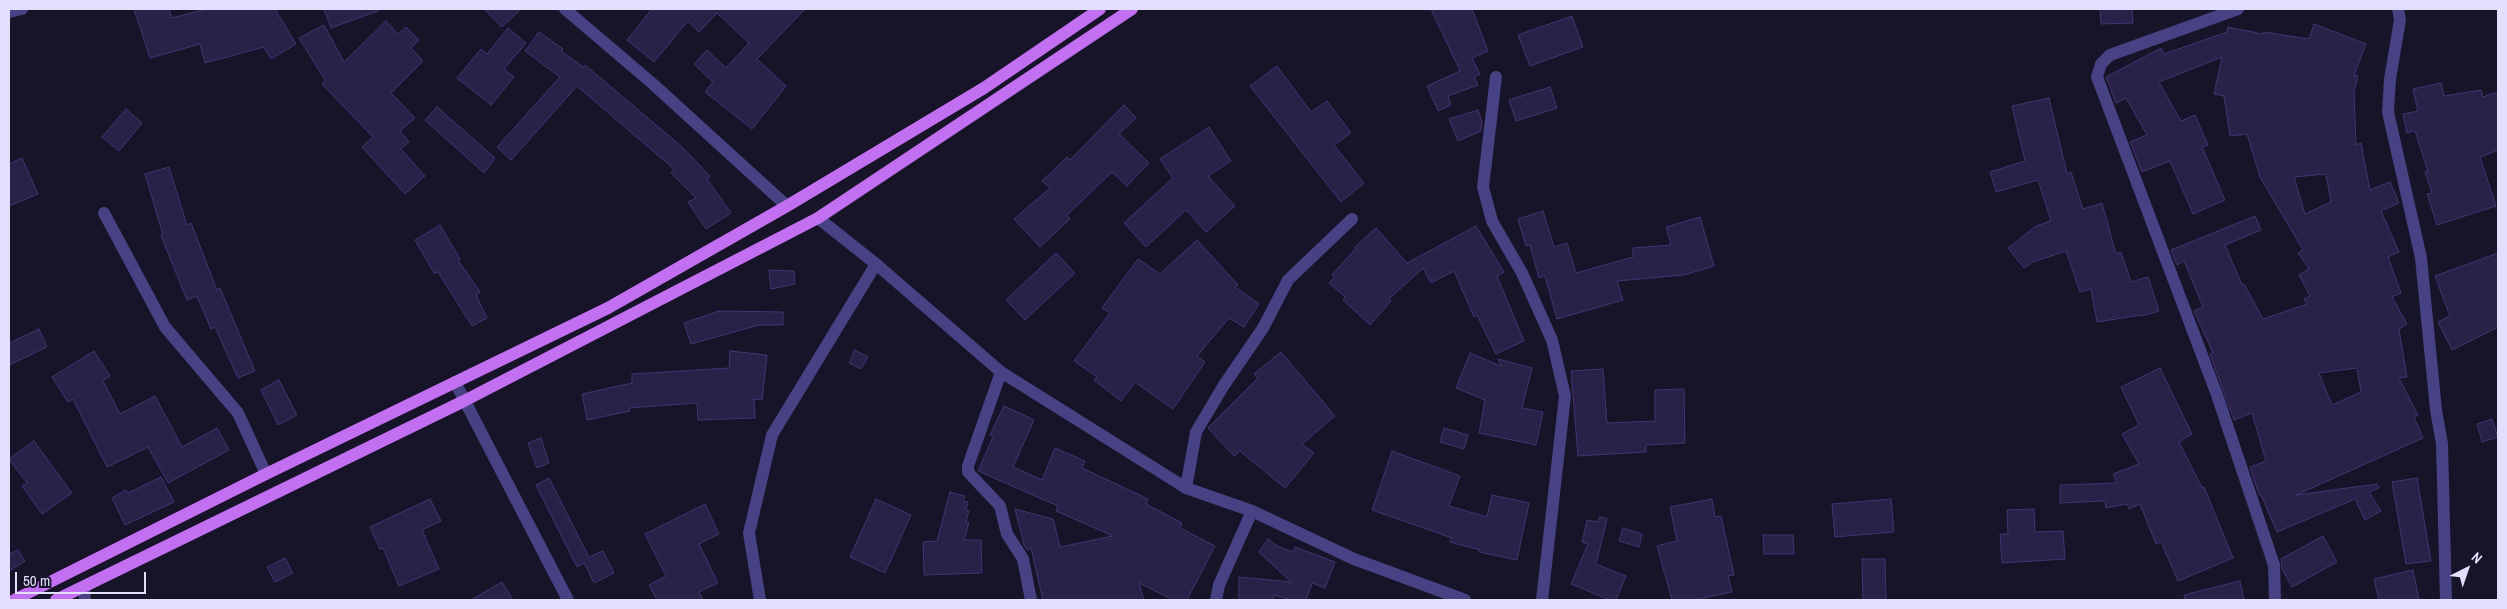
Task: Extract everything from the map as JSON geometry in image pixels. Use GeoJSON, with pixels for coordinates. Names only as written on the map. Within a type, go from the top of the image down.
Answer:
{"type":"FeatureCollection","features":[{"type":"Feature","properties":{"kind":"main road"},"geometry":{"type":"LineString","coordinates":[[14,600],[266,474],[608,308],[787,206],[984,88],[1100,9]]}},
{"type":"Feature","properties":{"kind":"main road"},"geometry":{"type":"LineString","coordinates":[[56,600],[464,401],[818,218],[1132,9]]}},
{"type":"Feature","properties":{"kind":"street"},"geometry":{"type":"LineString","coordinates":[[9,12],[22,9]]}},
{"type":"Feature","properties":{"kind":"street"},"geometry":{"type":"LineString","coordinates":[[564,9],[653,84],[787,206]]}},
{"type":"Feature","properties":{"kind":"street"},"geometry":{"type":"LineString","coordinates":[[2238,9],[2110,55],[2101,64],[2097,77],[2217,395],[2274,565],[2275,600]]}},
{"type":"Feature","properties":{"kind":"street"},"geometry":{"type":"LineString","coordinates":[[2398,9],[2400,20],[2390,79],[2388,112],[2421,258],[2436,410],[2442,444],[2446,600]]}},
{"type":"Feature","properties":{"kind":"street"},"geometry":{"type":"LineString","coordinates":[[1496,77],[1483,187],[1492,222],[1522,273],[1552,340],[1565,396],[1542,600]]}},
{"type":"Feature","properties":{"kind":"street"},"geometry":{"type":"LineString","coordinates":[[104,213],[165,327],[238,413],[266,474]]}},
{"type":"Feature","properties":{"kind":"street"},"geometry":{"type":"LineString","coordinates":[[818,218],[876,264],[1001,372],[1186,488],[1252,511],[1354,559],[1465,600]]}},
{"type":"Feature","properties":{"kind":"street"},"geometry":{"type":"LineString","coordinates":[[1186,488],[1196,432],[1224,385],[1263,328],[1288,280],[1352,219]]}},
{"type":"Feature","properties":{"kind":"street"},"geometry":{"type":"LineString","coordinates":[[760,600],[749,533],[772,435],[876,264]]}},
{"type":"Feature","properties":{"kind":"street"},"geometry":{"type":"LineString","coordinates":[[1001,372],[968,466],[968,472],[1000,506],[1007,534],[1023,559],[1031,600]]}},
{"type":"Feature","properties":{"kind":"street"},"geometry":{"type":"LineString","coordinates":[[455,382],[568,600]]}},
{"type":"Feature","properties":{"kind":"street"},"geometry":{"type":"LineString","coordinates":[[1216,600],[1218,585],[1252,511]]}},
{"type":"Feature","properties":{"kind":"street"},"geometry":{"type":"LineString","coordinates":[[84,587],[85,600]]}},
{"type":"Feature","properties":{"kind":"building"},"geometry":{"type":"Polygon","coordinates":[[[134,9],[169,9],[172,18],[206,9],[275,9],[296,44],[271,59],[264,47],[205,63],[200,44],[150,58],[134,9]]]}},
{"type":"Feature","properties":{"kind":"building"},"geometry":{"type":"Polygon","coordinates":[[[324,9],[378,9],[378,11],[331,28],[324,9]]]}},
{"type":"Feature","properties":{"kind":"building"},"geometry":{"type":"Polygon","coordinates":[[[484,9],[521,9],[502,27],[484,9]]]}},
{"type":"Feature","properties":{"kind":"building"},"geometry":{"type":"Polygon","coordinates":[[[652,9],[805,9],[757,59],[786,86],[752,129],[705,92],[713,82],[694,64],[707,50],[726,68],[749,43],[717,13],[699,32],[688,21],[654,62],[627,40],[652,9]]]}},
{"type":"Feature","properties":{"kind":"building"},"geometry":{"type":"Polygon","coordinates":[[[1431,9],[1472,9],[1488,51],[1472,58],[1480,74],[1474,77],[1478,85],[1448,96],[1451,105],[1438,111],[1427,86],[1460,71],[1431,9]]]}},
{"type":"Feature","properties":{"kind":"building"},"geometry":{"type":"Polygon","coordinates":[[[2100,9],[2132,9],[2133,23],[2101,24],[2100,9]]]}},
{"type":"Feature","properties":{"kind":"building"},"geometry":{"type":"Polygon","coordinates":[[[1572,16],[1583,47],[1530,66],[1518,35],[1572,16]]]}},
{"type":"Feature","properties":{"kind":"building"},"geometry":{"type":"Polygon","coordinates":[[[386,21],[398,34],[406,27],[419,40],[411,48],[423,61],[391,93],[415,118],[400,131],[409,142],[401,149],[425,176],[405,194],[362,147],[373,137],[322,84],[325,80],[299,38],[324,25],[344,62],[386,21]]]}},
{"type":"Feature","properties":{"kind":"building"},"geometry":{"type":"Polygon","coordinates":[[[2314,24],[2366,44],[2354,75],[2358,76],[2354,92],[2356,145],[2361,143],[2370,190],[2390,182],[2399,203],[2381,211],[2399,252],[2388,257],[2401,293],[2392,297],[2407,324],[2399,329],[2407,377],[2399,378],[2418,415],[2414,417],[2423,438],[2296,495],[2377,484],[2379,488],[2369,492],[2381,511],[2365,520],[2355,499],[2277,532],[2261,495],[2259,495],[2250,467],[2266,461],[2252,413],[2234,420],[2210,354],[2213,353],[2194,311],[2203,307],[2184,261],[2177,265],[2171,250],[2255,216],[2261,230],[2225,245],[2242,285],[2244,284],[2263,319],[2307,304],[2304,299],[2310,296],[2299,275],[2309,269],[2298,253],[2303,250],[2260,177],[2247,134],[2230,136],[2224,96],[2214,94],[2222,57],[2159,82],[2181,121],[2195,115],[2208,145],[2202,147],[2225,200],[2193,214],[2170,161],[2142,172],[2130,142],[2147,135],[2126,98],[2116,103],[2106,77],[2161,48],[2164,54],[2227,32],[2228,27],[2263,34],[2264,32],[2309,39],[2314,24]],[[2326,174],[2294,177],[2305,214],[2331,202],[2326,174]],[[2357,368],[2319,373],[2332,405],[2361,392],[2357,368]]]}},
{"type":"Feature","properties":{"kind":"building"},"geometry":{"type":"Polygon","coordinates":[[[508,28],[526,43],[504,69],[514,77],[491,105],[457,78],[481,49],[487,54],[508,28]]]}},
{"type":"Feature","properties":{"kind":"building"},"geometry":{"type":"Polygon","coordinates":[[[539,32],[563,49],[561,51],[583,67],[585,65],[681,146],[710,176],[707,179],[731,213],[706,229],[688,202],[696,198],[671,173],[674,169],[577,86],[511,160],[497,147],[560,77],[525,51],[539,32]]]}},
{"type":"Feature","properties":{"kind":"building"},"geometry":{"type":"Polygon","coordinates":[[[1277,66],[1311,112],[1327,101],[1351,133],[1334,145],[1364,183],[1341,202],[1250,86],[1277,66]]]}},
{"type":"Feature","properties":{"kind":"building"},"geometry":{"type":"Polygon","coordinates":[[[2441,83],[2444,96],[2481,90],[2483,97],[2498,92],[2498,150],[2480,157],[2496,206],[2437,225],[2427,194],[2432,193],[2425,172],[2428,171],[2415,131],[2407,133],[2403,114],[2418,111],[2413,89],[2441,83]]]}},
{"type":"Feature","properties":{"kind":"building"},"geometry":{"type":"Polygon","coordinates":[[[1550,87],[1557,108],[1516,121],[1509,100],[1550,87]]]}},
{"type":"Feature","properties":{"kind":"building"},"geometry":{"type":"Polygon","coordinates":[[[2049,98],[2067,174],[2071,172],[2083,209],[2102,203],[2116,254],[2121,252],[2131,282],[2148,277],[2159,311],[2142,316],[2097,322],[2091,289],[2080,292],[2066,251],[2033,262],[2024,268],[2008,248],[2036,226],[2051,221],[2038,180],[1996,192],[1990,172],[2025,161],[2012,106],[2049,98]]]}},
{"type":"Feature","properties":{"kind":"building"},"geometry":{"type":"Polygon","coordinates":[[[1124,105],[1136,118],[1119,134],[1149,163],[1127,186],[1112,172],[1067,215],[1070,219],[1040,247],[1014,219],[1050,188],[1042,181],[1067,157],[1070,160],[1124,105]]]}},
{"type":"Feature","properties":{"kind":"building"},"geometry":{"type":"Polygon","coordinates":[[[437,107],[495,158],[484,173],[425,120],[437,107]]]}},
{"type":"Feature","properties":{"kind":"building"},"geometry":{"type":"Polygon","coordinates":[[[126,109],[142,123],[119,151],[102,137],[126,109]]]}},
{"type":"Feature","properties":{"kind":"building"},"geometry":{"type":"Polygon","coordinates":[[[1478,110],[1482,122],[1481,131],[1458,141],[1449,119],[1478,110]]]}},
{"type":"Feature","properties":{"kind":"building"},"geometry":{"type":"Polygon","coordinates":[[[1209,127],[1231,161],[1208,176],[1235,206],[1206,232],[1186,210],[1146,247],[1124,223],[1173,178],[1160,159],[1209,127]]]}},
{"type":"Feature","properties":{"kind":"building"},"geometry":{"type":"Polygon","coordinates":[[[22,158],[38,194],[9,206],[9,164],[22,158]]]}},
{"type":"Feature","properties":{"kind":"building"},"geometry":{"type":"Polygon","coordinates":[[[169,167],[187,225],[191,223],[217,290],[220,288],[255,371],[238,378],[215,327],[211,329],[197,296],[187,300],[161,236],[163,235],[145,174],[169,167]]]}},
{"type":"Feature","properties":{"kind":"building"},"geometry":{"type":"Polygon","coordinates":[[[1543,211],[1554,247],[1567,243],[1576,273],[1633,257],[1633,248],[1671,245],[1666,227],[1700,217],[1714,266],[1684,275],[1617,281],[1623,300],[1557,319],[1545,276],[1539,278],[1530,245],[1526,246],[1518,219],[1543,211]]]}},
{"type":"Feature","properties":{"kind":"building"},"geometry":{"type":"Polygon","coordinates":[[[440,225],[460,259],[458,260],[480,292],[476,295],[487,318],[472,326],[438,272],[434,273],[415,240],[440,225]]]}},
{"type":"Feature","properties":{"kind":"building"},"geometry":{"type":"Polygon","coordinates":[[[1476,226],[1504,272],[1497,276],[1524,341],[1496,354],[1477,315],[1474,317],[1454,271],[1431,283],[1423,268],[1389,299],[1391,301],[1370,325],[1343,300],[1345,297],[1329,283],[1334,278],[1332,275],[1355,247],[1376,228],[1407,263],[1476,226]]]}},
{"type":"Feature","properties":{"kind":"building"},"geometry":{"type":"Polygon","coordinates":[[[1197,240],[1238,285],[1235,287],[1259,304],[1244,327],[1229,318],[1197,356],[1205,362],[1173,409],[1135,382],[1121,401],[1094,380],[1097,377],[1074,361],[1110,313],[1102,308],[1138,259],[1160,274],[1197,240]]]}},
{"type":"Feature","properties":{"kind":"building"},"geometry":{"type":"Polygon","coordinates":[[[1056,253],[1075,273],[1025,320],[1006,300],[1056,253]]]}},
{"type":"Feature","properties":{"kind":"building"},"geometry":{"type":"Polygon","coordinates":[[[2498,253],[2498,327],[2452,350],[2438,322],[2450,316],[2435,276],[2498,253]]]}},
{"type":"Feature","properties":{"kind":"building"},"geometry":{"type":"Polygon","coordinates":[[[769,270],[794,271],[795,284],[771,289],[769,270]]]}},
{"type":"Feature","properties":{"kind":"building"},"geometry":{"type":"Polygon","coordinates":[[[719,311],[783,312],[783,325],[759,325],[691,344],[684,323],[719,311]]]}},
{"type":"Feature","properties":{"kind":"building"},"geometry":{"type":"Polygon","coordinates":[[[39,329],[47,347],[9,365],[9,343],[39,329]]]}},
{"type":"Feature","properties":{"kind":"building"},"geometry":{"type":"Polygon","coordinates":[[[855,350],[868,357],[861,369],[849,363],[855,350]]]}},
{"type":"Feature","properties":{"kind":"building"},"geometry":{"type":"Polygon","coordinates":[[[94,351],[110,376],[103,381],[120,414],[155,396],[182,447],[217,428],[229,450],[168,483],[148,447],[107,467],[73,399],[68,402],[52,377],[94,351]]]}},
{"type":"Feature","properties":{"kind":"building"},"geometry":{"type":"Polygon","coordinates":[[[730,351],[767,355],[762,400],[754,399],[755,418],[698,420],[697,403],[629,408],[630,411],[587,420],[582,394],[632,383],[632,374],[729,368],[730,351]]]}},
{"type":"Feature","properties":{"kind":"building"},"geometry":{"type":"Polygon","coordinates":[[[1281,352],[1335,416],[1302,444],[1314,453],[1285,488],[1240,451],[1234,456],[1208,428],[1258,378],[1254,374],[1281,352]]]}},
{"type":"Feature","properties":{"kind":"building"},"geometry":{"type":"Polygon","coordinates":[[[1470,353],[1501,366],[1498,359],[1532,368],[1522,408],[1543,412],[1536,445],[1479,433],[1485,400],[1456,388],[1470,353]]]}},
{"type":"Feature","properties":{"kind":"building"},"geometry":{"type":"Polygon","coordinates":[[[2160,368],[2192,434],[2179,442],[2202,488],[2204,487],[2233,558],[2178,581],[2161,542],[2156,544],[2140,504],[2129,509],[2127,504],[2106,508],[2105,501],[2060,503],[2060,485],[2117,483],[2113,474],[2139,464],[2122,434],[2139,425],[2121,387],[2160,368]]]}},
{"type":"Feature","properties":{"kind":"building"},"geometry":{"type":"Polygon","coordinates":[[[1603,369],[1607,423],[1655,421],[1655,390],[1684,389],[1685,443],[1646,445],[1646,452],[1578,456],[1571,371],[1603,369]]]}},
{"type":"Feature","properties":{"kind":"building"},"geometry":{"type":"Polygon","coordinates":[[[279,380],[297,415],[278,425],[261,390],[279,380]]]}},
{"type":"Feature","properties":{"kind":"building"},"geometry":{"type":"Polygon","coordinates":[[[1004,406],[1034,420],[1013,467],[1042,480],[1055,448],[1085,461],[1082,468],[1148,499],[1146,504],[1182,523],[1180,528],[1215,546],[1187,600],[1173,600],[1139,583],[1144,600],[1043,600],[1031,548],[1027,550],[1024,545],[1015,509],[1053,519],[1060,547],[1113,536],[1056,511],[1058,506],[978,471],[993,437],[990,435],[1004,406]]]}},
{"type":"Feature","properties":{"kind":"building"},"geometry":{"type":"Polygon","coordinates":[[[2492,419],[2498,437],[2482,442],[2477,424],[2492,419]]]}},
{"type":"Feature","properties":{"kind":"building"},"geometry":{"type":"Polygon","coordinates":[[[1444,428],[1468,435],[1464,449],[1440,442],[1444,428]]]}},
{"type":"Feature","properties":{"kind":"building"},"geometry":{"type":"Polygon","coordinates":[[[541,438],[549,463],[537,468],[528,443],[541,438]]]}},
{"type":"Feature","properties":{"kind":"building"},"geometry":{"type":"Polygon","coordinates":[[[34,441],[72,493],[42,514],[22,486],[27,483],[9,459],[34,441]]]}},
{"type":"Feature","properties":{"kind":"building"},"geometry":{"type":"Polygon","coordinates":[[[1392,451],[1460,476],[1449,506],[1487,517],[1492,495],[1529,503],[1517,560],[1479,552],[1480,550],[1450,542],[1452,538],[1372,510],[1392,451]]]}},
{"type":"Feature","properties":{"kind":"building"},"geometry":{"type":"Polygon","coordinates":[[[161,477],[174,502],[125,525],[112,498],[126,490],[128,493],[161,477]]]}},
{"type":"Feature","properties":{"kind":"building"},"geometry":{"type":"Polygon","coordinates":[[[549,478],[589,557],[603,551],[614,573],[594,583],[584,563],[577,567],[536,485],[549,478]]]}},
{"type":"Feature","properties":{"kind":"building"},"geometry":{"type":"Polygon","coordinates":[[[2417,478],[2431,561],[2406,564],[2392,482],[2417,478]]]}},
{"type":"Feature","properties":{"kind":"building"},"geometry":{"type":"Polygon","coordinates":[[[950,492],[965,496],[963,501],[968,502],[966,510],[969,511],[966,522],[969,522],[964,540],[981,540],[982,573],[924,575],[923,542],[937,541],[950,492]]]}},
{"type":"Feature","properties":{"kind":"building"},"geometry":{"type":"Polygon","coordinates":[[[430,499],[441,521],[422,530],[439,569],[399,586],[383,548],[380,549],[370,527],[430,499]]]}},
{"type":"Feature","properties":{"kind":"building"},"geometry":{"type":"Polygon","coordinates":[[[876,499],[911,515],[885,573],[850,557],[876,499]]]}},
{"type":"Feature","properties":{"kind":"building"},"geometry":{"type":"Polygon","coordinates":[[[1712,499],[1715,517],[1721,516],[1734,575],[1728,576],[1732,592],[1694,600],[1672,600],[1657,546],[1677,541],[1670,507],[1712,499]]]}},
{"type":"Feature","properties":{"kind":"building"},"geometry":{"type":"Polygon","coordinates":[[[1891,499],[1894,532],[1835,537],[1832,504],[1891,499]]]}},
{"type":"Feature","properties":{"kind":"building"},"geometry":{"type":"Polygon","coordinates":[[[705,504],[719,534],[699,544],[718,583],[699,592],[703,600],[657,600],[649,585],[666,576],[645,534],[705,504]]]}},
{"type":"Feature","properties":{"kind":"building"},"geometry":{"type":"Polygon","coordinates":[[[2034,509],[2035,532],[2063,531],[2065,559],[2002,563],[2000,534],[2008,534],[2007,510],[2034,509]]]}},
{"type":"Feature","properties":{"kind":"building"},"geometry":{"type":"Polygon","coordinates":[[[1600,517],[1607,519],[1596,564],[1626,576],[1616,600],[1610,600],[1571,584],[1588,544],[1582,542],[1587,520],[1597,522],[1600,517]]]}},
{"type":"Feature","properties":{"kind":"building"},"geometry":{"type":"Polygon","coordinates":[[[1623,528],[1642,534],[1639,547],[1619,541],[1623,528]]]}},
{"type":"Feature","properties":{"kind":"building"},"geometry":{"type":"Polygon","coordinates":[[[1763,535],[1793,535],[1794,554],[1764,554],[1763,535]]]}},
{"type":"Feature","properties":{"kind":"building"},"geometry":{"type":"Polygon","coordinates":[[[2323,536],[2337,562],[2292,587],[2282,569],[2281,559],[2323,536]]]}},
{"type":"Feature","properties":{"kind":"building"},"geometry":{"type":"Polygon","coordinates":[[[1268,539],[1277,546],[1293,552],[1295,547],[1335,562],[1325,588],[1312,583],[1306,600],[1291,600],[1274,595],[1274,600],[1239,600],[1239,577],[1291,582],[1259,552],[1268,539]]]}},
{"type":"Feature","properties":{"kind":"building"},"geometry":{"type":"Polygon","coordinates":[[[18,550],[25,561],[9,571],[9,554],[18,550]]]}},
{"type":"Feature","properties":{"kind":"building"},"geometry":{"type":"Polygon","coordinates":[[[285,558],[293,573],[275,582],[267,567],[285,558]]]}},
{"type":"Feature","properties":{"kind":"building"},"geometry":{"type":"Polygon","coordinates":[[[1862,559],[1885,559],[1886,600],[1863,600],[1862,559]]]}},
{"type":"Feature","properties":{"kind":"building"},"geometry":{"type":"Polygon","coordinates":[[[2413,570],[2419,600],[2379,600],[2374,579],[2413,570]]]}},
{"type":"Feature","properties":{"kind":"building"},"geometry":{"type":"Polygon","coordinates":[[[2240,581],[2244,600],[2185,600],[2184,595],[2240,581]]]}},
{"type":"Feature","properties":{"kind":"building"},"geometry":{"type":"Polygon","coordinates":[[[502,582],[513,600],[471,600],[502,582]]]}}]}
